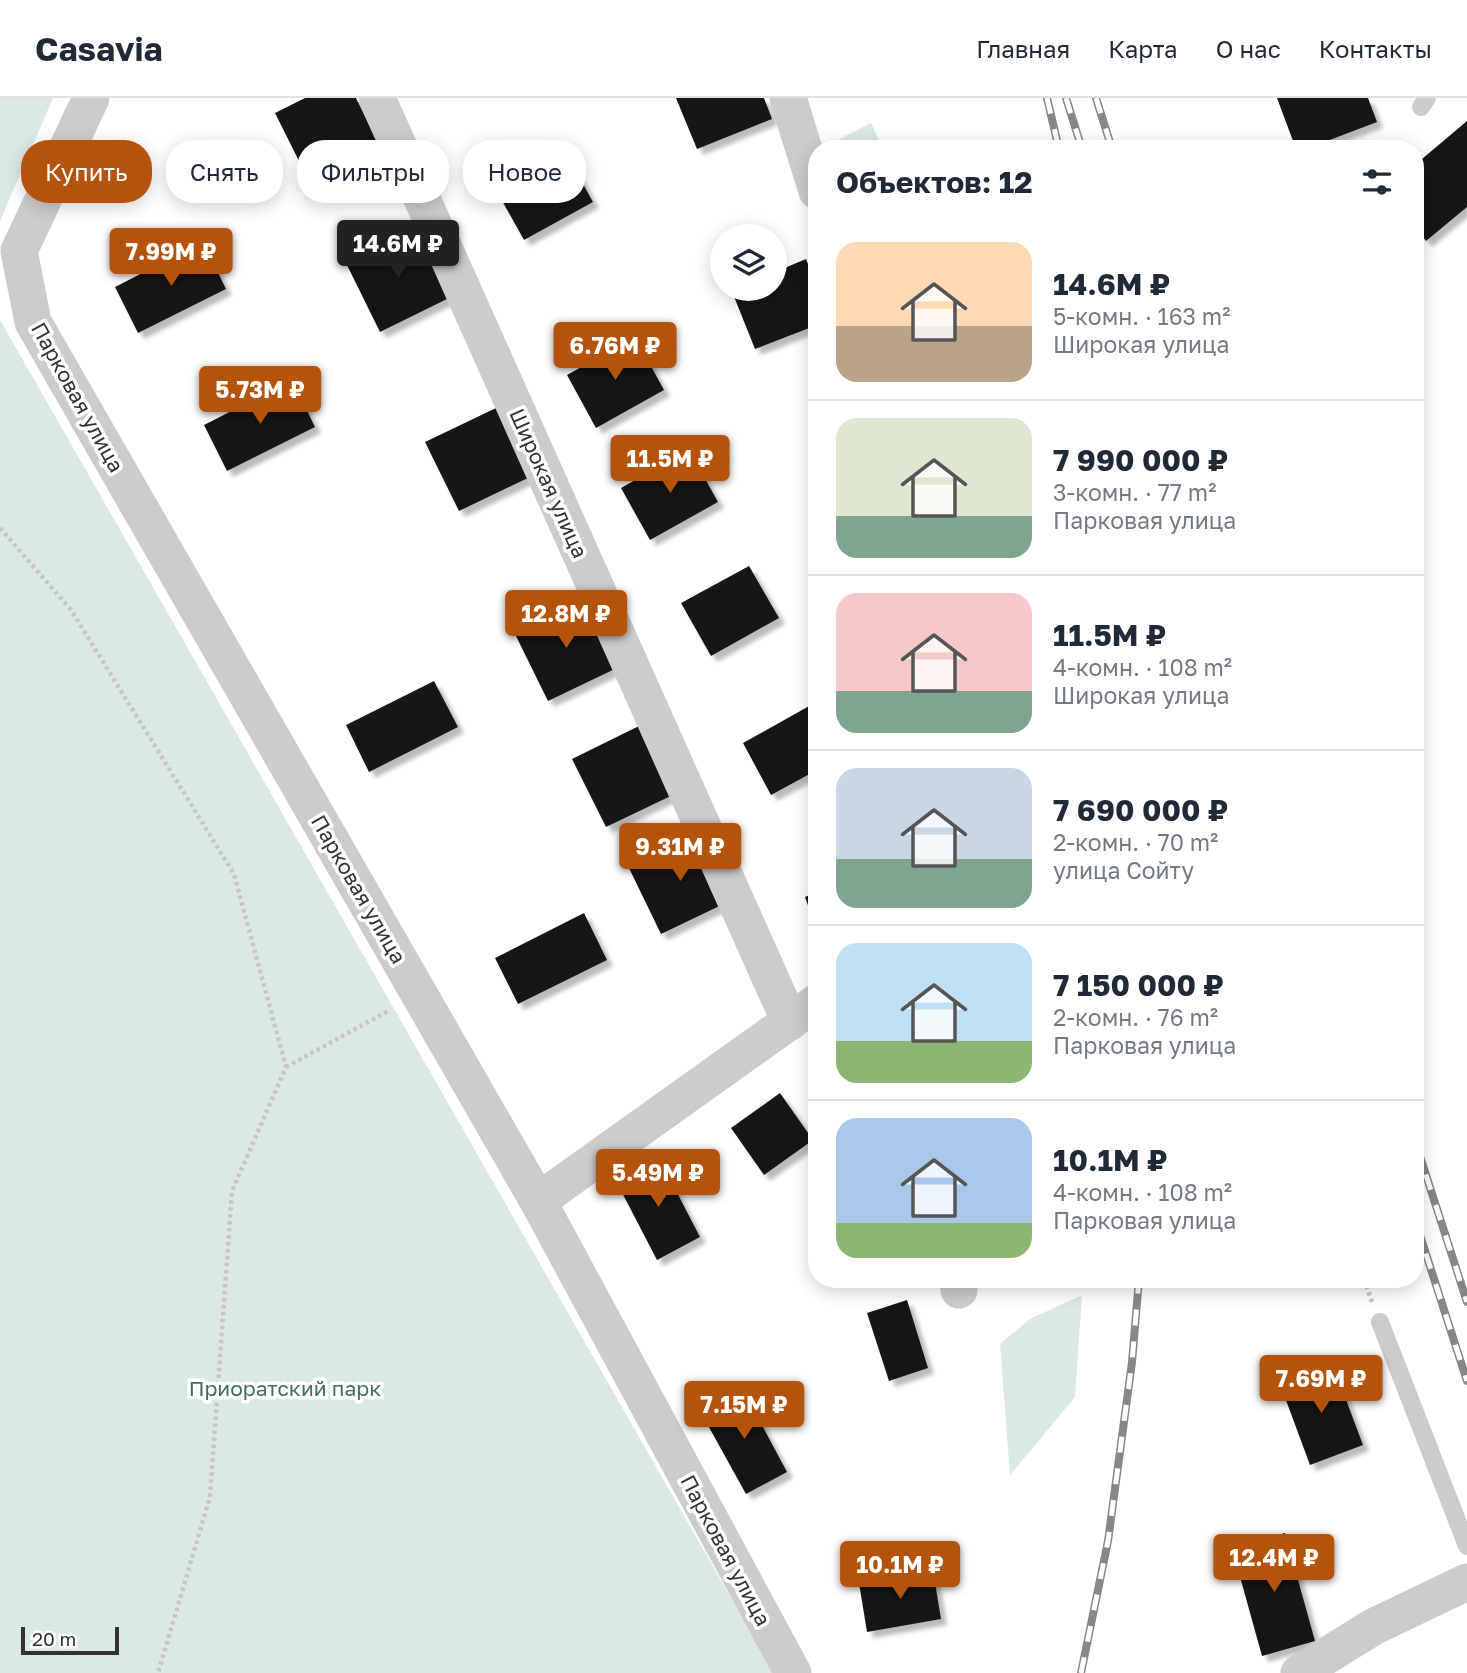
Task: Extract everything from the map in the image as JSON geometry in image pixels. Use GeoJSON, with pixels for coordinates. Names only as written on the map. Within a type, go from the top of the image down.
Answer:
{"type":"FeatureCollection","features":[{"type":"Feature","properties":{"kind":"street","name":"Парковая улица"},"geometry":{"type":"LineString","coordinates":[[91,98],[19,251],[33,322],[538,1201],[793,1673]]}},
{"type":"Feature","properties":{"kind":"street","name":"Широкая улица"},"geometry":{"type":"LineString","coordinates":[[377,98],[803,1012]]}},
{"type":"Feature","properties":{"kind":"street"},"geometry":{"type":"LineString","coordinates":[[788,98],[808,162]]}},
{"type":"Feature","properties":{"kind":"street"},"geometry":{"type":"LineString","coordinates":[[538,1201],[803,1012]]}},
{"type":"Feature","properties":{"kind":"street"},"geometry":{"type":"LineString","coordinates":[[1300,1673],[1373,1627],[1467,1582]]}},
{"type":"Feature","properties":{"kind":"lane"},"geometry":{"type":"LineString","coordinates":[[1380,1322],[1467,1546]]}},
{"type":"Feature","properties":{"kind":"path"},"geometry":{"type":"LineString","coordinates":[[0,528],[71,610],[234,874],[286,1067]]}},
{"type":"Feature","properties":{"kind":"path"},"geometry":{"type":"LineString","coordinates":[[158,1673],[209,1497],[232,1191],[286,1067],[420,994]]}},
{"type":"Feature","properties":{"kind":"green space"},"geometry":{"type":"Polygon","coordinates":[[[0,98],[53,98],[35,140],[21,140],[21,172],[0,221],[0,98]]]}},
{"type":"Feature","properties":{"kind":"green space"},"geometry":{"type":"Polygon","coordinates":[[[871,123],[879,140],[838,140],[871,123]]]}},
{"type":"Feature","properties":{"kind":"green space","name":"Приоратский парк"},"geometry":{"type":"Polygon","coordinates":[[[0,320],[774,1673],[0,1673],[0,320]]]}},
{"type":"Feature","properties":{"kind":"green space"},"geometry":{"type":"Polygon","coordinates":[[[1082,1295],[1075,1397],[1010,1475],[1000,1344],[1030,1319],[1082,1295]]]}},
{"type":"Feature","properties":{"kind":"building"},"geometry":{"type":"Polygon","coordinates":[[[305,98],[356,98],[377,140],[297,140],[297,157],[275,113],[305,98]]]}},
{"type":"Feature","properties":{"kind":"building"},"geometry":{"type":"Polygon","coordinates":[[[676,98],[764,98],[772,119],[697,149],[676,98]]]}},
{"type":"Feature","properties":{"kind":"building"},"geometry":{"type":"Polygon","coordinates":[[[1277,98],[1368,98],[1377,122],[1330,140],[1293,140],[1277,98]]]}},
{"type":"Feature","properties":{"kind":"building"},"geometry":{"type":"Polygon","coordinates":[[[1467,121],[1467,207],[1426,241],[1424,238],[1424,157],[1467,121]]]}},
{"type":"Feature","properties":{"kind":"building"},"geometry":{"type":"Polygon","coordinates":[[[586,189],[593,202],[524,240],[503,203],[586,203],[586,189]]]}},
{"type":"Feature","properties":{"kind":"building"},"geometry":{"type":"Polygon","coordinates":[[[417,228],[451,297],[380,332],[346,263],[417,228]]]}},
{"type":"Feature","properties":{"kind":"building"},"geometry":{"type":"Polygon","coordinates":[[[203,242],[226,289],[138,333],[115,287],[203,242]]]}},
{"type":"Feature","properties":{"kind":"building"},"geometry":{"type":"Polygon","coordinates":[[[806,259],[808,328],[755,349],[736,301],[787,301],[787,267],[806,259]]]}},
{"type":"Feature","properties":{"kind":"building"},"geometry":{"type":"Polygon","coordinates":[[[635,337],[664,390],[596,428],[567,375],[635,337]]]}},
{"type":"Feature","properties":{"kind":"building"},"geometry":{"type":"Polygon","coordinates":[[[292,380],[315,427],[227,471],[204,425],[292,380]]]}},
{"type":"Feature","properties":{"kind":"building"},"geometry":{"type":"Polygon","coordinates":[[[496,408],[530,477],[459,511],[425,442],[496,408]]]}},
{"type":"Feature","properties":{"kind":"building"},"geometry":{"type":"Polygon","coordinates":[[[689,450],[718,502],[650,540],[621,488],[689,450]]]}},
{"type":"Feature","properties":{"kind":"building"},"geometry":{"type":"Polygon","coordinates":[[[749,566],[779,618],[711,656],[681,603],[749,566]]]}},
{"type":"Feature","properties":{"kind":"building"},"geometry":{"type":"Polygon","coordinates":[[[585,598],[619,667],[548,701],[514,632],[585,598]]]}},
{"type":"Feature","properties":{"kind":"building"},"geometry":{"type":"Polygon","coordinates":[[[434,681],[458,727],[369,772],[346,725],[434,681]]]}},
{"type":"Feature","properties":{"kind":"building"},"geometry":{"type":"Polygon","coordinates":[[[808,707],[808,775],[771,795],[743,743],[808,707]]]}},
{"type":"Feature","properties":{"kind":"building"},"geometry":{"type":"Polygon","coordinates":[[[643,724],[677,793],[606,827],[572,759],[643,724]]]}},
{"type":"Feature","properties":{"kind":"building"},"geometry":{"type":"Polygon","coordinates":[[[698,831],[732,900],[661,934],[628,866],[698,831]]]}},
{"type":"Feature","properties":{"kind":"building"},"geometry":{"type":"Polygon","coordinates":[[[584,913],[607,960],[518,1004],[495,958],[584,913]]]}},
{"type":"Feature","properties":{"kind":"building"},"geometry":{"type":"Polygon","coordinates":[[[780,1093],[808,1133],[808,1144],[764,1175],[731,1128],[780,1093]]]}},
{"type":"Feature","properties":{"kind":"building"},"geometry":{"type":"Polygon","coordinates":[[[659,1158],[700,1237],[657,1260],[616,1181],[659,1158]]]}},
{"type":"Feature","properties":{"kind":"building"},"geometry":{"type":"Polygon","coordinates":[[[907,1300],[928,1368],[889,1381],[867,1313],[907,1300]]]}},
{"type":"Feature","properties":{"kind":"building"},"geometry":{"type":"Polygon","coordinates":[[[1333,1365],[1363,1445],[1310,1465],[1280,1384],[1333,1365]]]}},
{"type":"Feature","properties":{"kind":"building"},"geometry":{"type":"Polygon","coordinates":[[[742,1388],[787,1472],[746,1494],[700,1411],[742,1388]]]}},
{"type":"Feature","properties":{"kind":"building"},"geometry":{"type":"Polygon","coordinates":[[[1285,1533],[1315,1641],[1262,1656],[1232,1548],[1285,1533]]]}},
{"type":"Feature","properties":{"kind":"building"},"geometry":{"type":"Polygon","coordinates":[[[933,1570],[941,1619],[867,1632],[859,1583],[933,1570]]]}},
{"type":"Feature","properties":{"kind":"railway"},"geometry":{"type":"LineString","coordinates":[[1047,98],[1057,140]]}},
{"type":"Feature","properties":{"kind":"railway"},"geometry":{"type":"LineString","coordinates":[[1066,98],[1079,140]]}},
{"type":"Feature","properties":{"kind":"railway"},"geometry":{"type":"LineString","coordinates":[[1096,98],[1109,140]]}},
{"type":"Feature","properties":{"kind":"railway"},"geometry":{"type":"LineString","coordinates":[[1424,1169],[1467,1302]]}},
{"type":"Feature","properties":{"kind":"railway"},"geometry":{"type":"LineString","coordinates":[[1424,1248],[1467,1381]]}},
{"type":"Feature","properties":{"kind":"railway"},"geometry":{"type":"LineString","coordinates":[[1081,1673],[1108,1541],[1132,1362],[1138,1288]]}}]}
